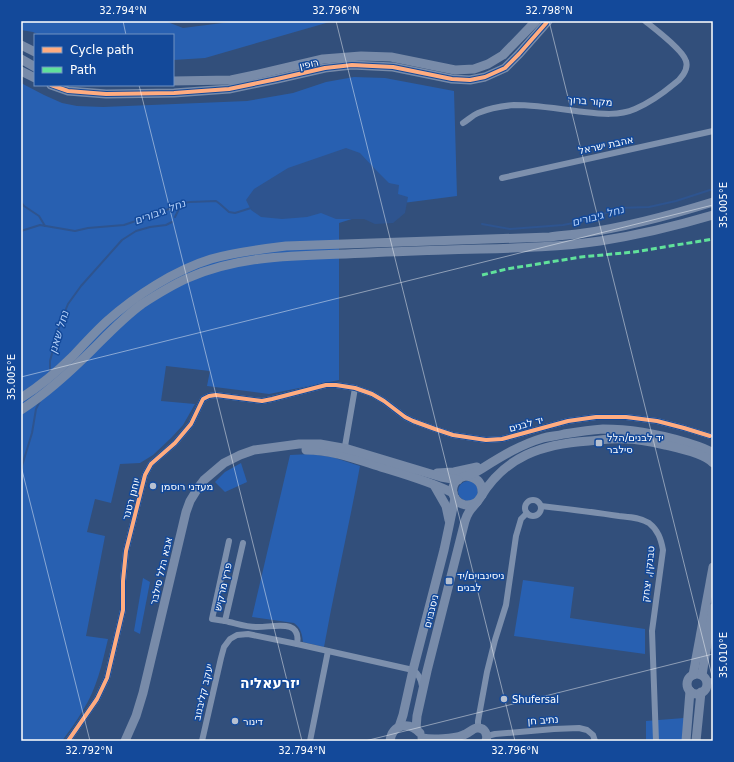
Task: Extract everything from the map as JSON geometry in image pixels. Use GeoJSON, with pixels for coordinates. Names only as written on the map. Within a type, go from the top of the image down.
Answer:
{"type":"FeatureCollection","features":[{"type":"Feature","properties":{"kind":"street","name":"רופין"},"geometry":{"type":"LineString","coordinates":[[174,81],[230,80],[323,59],[361,56],[391,57],[455,70],[474,69],[488,64],[502,55],[536,21]]}},
{"type":"Feature","properties":{"kind":"street","name":"רופין"},"geometry":{"type":"LineString","coordinates":[[54,86],[68,91],[106,94],[174,93],[229,89],[325,68],[352,65],[393,67],[452,79],[470,80],[485,77],[505,68],[548,21]]}},
{"type":"Feature","properties":{"kind":"street","name":"מקור ברוך"},"geometry":{"type":"LineString","coordinates":[[463,123],[477,113],[496,107],[515,105],[601,114],[622,113],[656,98],[680,78],[684,73],[686,61],[671,42],[645,21]]}},
{"type":"Feature","properties":{"kind":"street"},"geometry":{"type":"LineString","coordinates":[[21,45],[34,52]]}},
{"type":"Feature","properties":{"kind":"street"},"geometry":{"type":"LineString","coordinates":[[21,59],[34,66]]}},
{"type":"Feature","properties":{"kind":"street"},"geometry":{"type":"LineString","coordinates":[[21,71],[34,78]]}},
{"type":"Feature","properties":{"kind":"street"},"geometry":{"type":"LineString","coordinates":[[80,86],[106,94]]}},
{"type":"Feature","properties":{"kind":"street","name":"אהבת ישראל"},"geometry":{"type":"LineString","coordinates":[[502,178],[713,130]]}},
{"type":"Feature","properties":{"kind":"street"},"geometry":{"type":"LineString","coordinates":[[21,398],[53,375],[106,321],[144,292],[179,272],[238,252],[286,246],[550,237],[610,228],[656,218],[713,202]]}},
{"type":"Feature","properties":{"kind":"street"},"geometry":{"type":"LineString","coordinates":[[21,410],[51,388],[77,365],[120,322],[142,305],[172,286],[208,270],[262,258],[290,256],[555,246],[599,241],[654,231],[713,215]]}},
{"type":"Feature","properties":{"kind":"street","name":"יוחנן רטנר"},"geometry":{"type":"LineString","coordinates":[[68,741],[97,699],[107,678],[122,610],[126,551],[145,475],[151,464],[175,443],[191,424],[203,399],[216,395],[262,401],[326,385],[355,388]]}},
{"type":"Feature","properties":{"kind":"street"},"geometry":{"type":"LineString","coordinates":[[344,452],[355,388]]}},
{"type":"Feature","properties":{"kind":"street","name":"יד לבנים"},"geometry":{"type":"LineString","coordinates":[[355,388],[372,394],[384,401],[400,414],[413,421],[454,435],[486,440],[502,439],[568,421],[596,417],[626,417],[657,421],[710,436]]}},
{"type":"Feature","properties":{"kind":"street","name":"יד לבנים"},"geometry":{"type":"LineString","coordinates":[[467,476],[503,455],[544,438],[603,429],[630,431],[669,437],[707,449],[713,453]]}},
{"type":"Feature","properties":{"kind":"street"},"geometry":{"type":"LineString","coordinates":[[480,498],[481,486],[479,482],[472,477],[467,476],[458,480],[453,488],[454,495],[461,504],[469,505],[480,498],[496,476],[517,459],[547,447],[575,442],[625,439],[650,442],[705,456],[713,463]]}},
{"type":"Feature","properties":{"kind":"street","name":"אבא הלל סילבר"},"geometry":{"type":"LineString","coordinates":[[125,741],[136,716],[143,693],[186,512],[190,501],[204,480],[224,463],[254,450],[299,444],[320,444],[434,485],[454,495]]}},
{"type":"Feature","properties":{"kind":"street","name":"אבא הלל סילבר"},"geometry":{"type":"LineString","coordinates":[[344,452],[458,480]]}},
{"type":"Feature","properties":{"kind":"street"},"geometry":{"type":"LineString","coordinates":[[429,474],[461,471],[492,462]]}},
{"type":"Feature","properties":{"kind":"street"},"geometry":{"type":"LineString","coordinates":[[434,485],[446,506],[450,527]]}},
{"type":"Feature","properties":{"kind":"street","name":"ניסנבוים"},"geometry":{"type":"LineString","coordinates":[[390,741],[392,733],[399,727],[403,716],[413,670],[450,527],[454,495]]}},
{"type":"Feature","properties":{"kind":"street","name":"ניסנבוים"},"geometry":{"type":"LineString","coordinates":[[416,729],[417,716],[423,688],[465,521],[469,512],[480,498]]}},
{"type":"Feature","properties":{"kind":"street"},"geometry":{"type":"LineString","coordinates":[[531,500],[537,500],[541,506],[540,512],[531,516],[527,513],[525,505],[531,500]]}},
{"type":"Feature","properties":{"kind":"street","name":"טבנקין, יצחק"},"geometry":{"type":"LineString","coordinates":[[541,506],[597,512],[639,519],[648,523],[656,530],[661,540],[663,550],[652,631],[656,741]]}},
{"type":"Feature","properties":{"kind":"street"},"geometry":{"type":"LineString","coordinates":[[470,741],[469,737],[475,729],[478,721],[487,672],[506,605],[516,536],[521,519],[527,513]]}},
{"type":"Feature","properties":{"kind":"street"},"geometry":{"type":"LineString","coordinates":[[225,621],[212,619],[229,541]]}},
{"type":"Feature","properties":{"kind":"street","name":"פרץ מרקיש"},"geometry":{"type":"LineString","coordinates":[[243,543],[225,621],[256,627],[283,625],[290,626],[294,629],[298,639],[297,644]]}},
{"type":"Feature","properties":{"kind":"street"},"geometry":{"type":"LineString","coordinates":[[703,678],[688,679],[687,686],[690,691],[696,694],[706,688],[703,678],[713,567]]}},
{"type":"Feature","properties":{"kind":"street"},"geometry":{"type":"LineString","coordinates":[[703,678],[713,608]]}},
{"type":"Feature","properties":{"kind":"street","name":"יעקב קליבנוב"},"geometry":{"type":"LineString","coordinates":[[202,741],[220,658],[224,647],[230,639],[238,635],[248,634],[297,644]]}},
{"type":"Feature","properties":{"kind":"street"},"geometry":{"type":"LineString","coordinates":[[297,644],[413,670],[419,675],[423,688]]}},
{"type":"Feature","properties":{"kind":"street"},"geometry":{"type":"LineString","coordinates":[[310,741],[328,651]]}},
{"type":"Feature","properties":{"kind":"street"},"geometry":{"type":"LineString","coordinates":[[686,741],[690,691]]}},
{"type":"Feature","properties":{"kind":"street"},"geometry":{"type":"LineString","coordinates":[[696,741],[701,692]]}},
{"type":"Feature","properties":{"kind":"street"},"geometry":{"type":"LineString","coordinates":[[399,727],[408,726],[416,729],[420,733],[422,740],[460,737],[475,729],[484,730],[487,739]]}},
{"type":"Feature","properties":{"kind":"street","name":"נתיב חן"},"geometry":{"type":"LineString","coordinates":[[487,739],[495,734],[579,728],[587,730],[595,741]]}},
{"type":"Feature","properties":{"kind":"shaded area"},"geometry":{"type":"Polygon","coordinates":[[[21,21],[165,21],[183,28],[238,21],[333,21],[205,58],[174,60],[174,34],[37,34],[21,30],[21,21]]]}},
{"type":"Feature","properties":{"kind":"shaded area"},"geometry":{"type":"Polygon","coordinates":[[[354,77],[385,78],[454,91],[457,196],[403,203],[339,223],[339,380],[269,394],[207,386],[210,371],[166,366],[161,401],[195,404],[183,425],[153,455],[140,463],[120,464],[111,503],[95,499],[87,532],[105,536],[86,636],[108,639],[101,667],[92,693],[76,722],[62,741],[21,741],[21,83],[62,103],[77,106],[103,107],[247,101],[293,93],[326,82],[354,77]]]}},
{"type":"Feature","properties":{"kind":"shaded area"},"geometry":{"type":"Polygon","coordinates":[[[346,148],[360,153],[389,183],[399,185],[398,194],[408,197],[405,213],[393,223],[375,224],[364,219],[336,219],[321,213],[307,217],[282,219],[261,217],[251,210],[246,200],[254,189],[288,168],[346,148]]]}},
{"type":"Feature","properties":{"kind":"shaded area"},"geometry":{"type":"Polygon","coordinates":[[[311,454],[332,457],[360,466],[324,647],[303,642],[301,631],[294,623],[252,617],[290,455],[311,454]]]}},
{"type":"Feature","properties":{"kind":"shaded area"},"geometry":{"type":"Polygon","coordinates":[[[241,463],[247,482],[225,492],[215,482],[225,472],[241,463]]]}},
{"type":"Feature","properties":{"kind":"shaded area"},"geometry":{"type":"Polygon","coordinates":[[[468,481],[475,484],[478,491],[475,498],[468,501],[461,498],[458,491],[461,484],[468,481]]]}},
{"type":"Feature","properties":{"kind":"shaded area"},"geometry":{"type":"Polygon","coordinates":[[[143,578],[150,582],[140,634],[134,631],[143,578]]]}},
{"type":"Feature","properties":{"kind":"shaded area"},"geometry":{"type":"Polygon","coordinates":[[[523,580],[574,587],[570,618],[645,629],[645,654],[514,636],[523,580]]]}},
{"type":"Feature","properties":{"kind":"shaded area"},"geometry":{"type":"Polygon","coordinates":[[[684,718],[682,741],[646,741],[646,721],[684,718]]]}},
{"type":"Feature","properties":{"kind":"waterway","name":"נחל גיבורים"},"geometry":{"type":"LineString","coordinates":[[482,224],[510,229],[563,225],[589,220],[618,208],[649,207],[676,201],[713,189]]}},
{"type":"Feature","properties":{"kind":"waterway","name":"נחל גיבורים"},"geometry":{"type":"LineString","coordinates":[[21,231],[40,225],[75,231],[88,228],[124,225],[183,203],[190,202],[216,201],[229,212],[235,213],[251,208]]}},
{"type":"Feature","properties":{"kind":"waterway"},"geometry":{"type":"LineString","coordinates":[[21,202],[24,206],[39,216],[45,226]]}},
{"type":"Feature","properties":{"kind":"waterway","name":"נחל שאנן"},"geometry":{"type":"LineString","coordinates":[[175,217],[182,203]]}},
{"type":"Feature","properties":{"kind":"waterway","name":"נחל שאנן"},"geometry":{"type":"LineString","coordinates":[[50,373],[50,361],[60,324],[68,304],[81,286],[122,240],[136,231],[166,225],[172,222]]}},
{"type":"Feature","properties":{"kind":"waterway","name":"נחל שאנן"},"geometry":{"type":"LineString","coordinates":[[21,469],[32,433],[36,409],[40,401]]}},
{"type":"Feature","properties":{"kind":"marked path"},"geometry":{"type":"LineString","coordinates":[[482,275],[507,269],[581,257],[634,252],[713,239]]}},
{"type":"Feature","properties":{"kind":"cycle path"},"geometry":{"type":"LineString","coordinates":[[54,86],[68,91],[106,94],[174,93],[229,89],[325,68],[352,65],[393,67],[452,79],[470,80],[485,77],[505,68],[548,21]]}},
{"type":"Feature","properties":{"kind":"cycle path"},"geometry":{"type":"LineString","coordinates":[[68,741],[97,699],[107,678],[123,610],[123,581],[126,551],[145,475],[151,464],[175,443],[191,424],[203,399],[209,396],[216,395],[262,401],[326,385],[355,388],[372,394],[413,421],[453,435],[486,440],[502,439],[568,421],[596,417],[626,417],[657,421],[710,436]]}},
{"type":"Feature","properties":{"kind":"place","name":"יד לבנים/הלל סילבר"},"geometry":{"type":"Point","coordinates":[599,443]}},
{"type":"Feature","properties":{"kind":"place","name":"מעדני רוסמן"},"geometry":{"type":"Point","coordinates":[153,486]}},
{"type":"Feature","properties":{"kind":"place","name":"ניסינבוים/יד לבנים"},"geometry":{"type":"Point","coordinates":[449,581]}},
{"type":"Feature","properties":{"kind":"place","name":"Shufersal"},"geometry":{"type":"Point","coordinates":[504,699]}},
{"type":"Feature","properties":{"kind":"place","name":"דינור"},"geometry":{"type":"Point","coordinates":[235,721]}},
{"type":"Feature","properties":{"kind":"district","name":"יזרעאליה"},"geometry":{"type":"Point","coordinates":[270,683]}}]}
